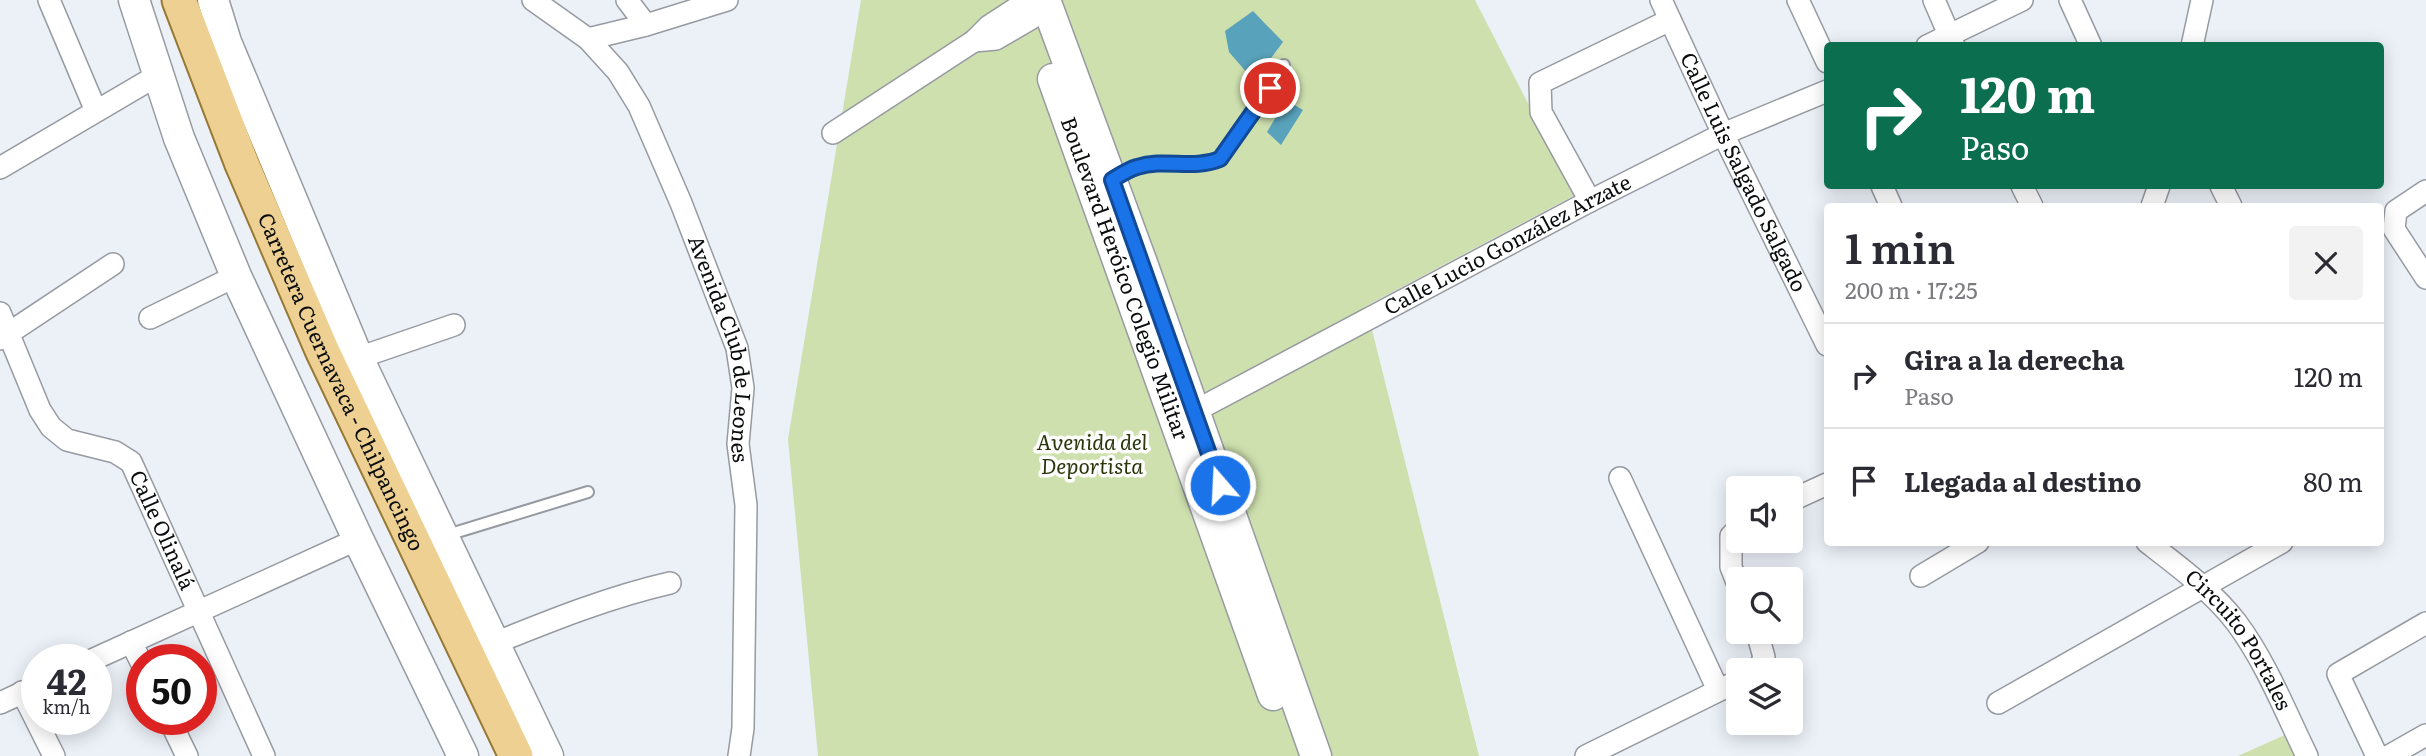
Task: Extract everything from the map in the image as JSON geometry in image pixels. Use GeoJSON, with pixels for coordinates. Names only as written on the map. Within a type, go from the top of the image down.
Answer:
{"type":"FeatureCollection","features":[{"type":"Feature","properties":{"kind":"main road","name":"Carretera Cuernavaca - Chilpancingo"},"geometry":{"type":"LineString","coordinates":[[160,0],[198,110],[300,351],[492,756]]}},
{"type":"Feature","properties":{"kind":"main road","name":"Carretera Cuernavaca - Chilpancingo"},"geometry":{"type":"LineString","coordinates":[[179,0],[242,164],[322,350],[516,756]]}},
{"type":"Feature","properties":{"kind":"street"},"geometry":{"type":"LineString","coordinates":[[49,0],[96,111]]}},
{"type":"Feature","properties":{"kind":"street"},"geometry":{"type":"LineString","coordinates":[[134,0],[179,138],[236,276],[358,539],[463,756]]}},
{"type":"Feature","properties":{"kind":"street"},"geometry":{"type":"LineString","coordinates":[[213,0],[241,78],[358,358],[548,756]]}},
{"type":"Feature","properties":{"kind":"street","name":"Avenida Club de Leones"},"geometry":{"type":"LineString","coordinates":[[533,0],[582,33],[618,72],[639,106],[681,203],[737,348],[743,388],[738,444],[746,505],[743,728],[739,756]]}},
{"type":"Feature","properties":{"kind":"street"},"geometry":{"type":"LineString","coordinates":[[582,33],[637,13],[727,0]]}},
{"type":"Feature","properties":{"kind":"street"},"geometry":{"type":"LineString","coordinates":[[1798,0],[1824,56]]}},
{"type":"Feature","properties":{"kind":"street"},"geometry":{"type":"LineString","coordinates":[[1934,0],[1952,40],[2022,0]]}},
{"type":"Feature","properties":{"kind":"street"},"geometry":{"type":"LineString","coordinates":[[2070,0],[2089,42]]}},
{"type":"Feature","properties":{"kind":"street"},"geometry":{"type":"LineString","coordinates":[[2193,42],[2202,0]]}},
{"type":"Feature","properties":{"kind":"street"},"geometry":{"type":"LineString","coordinates":[[833,133],[974,41],[989,26],[1032,5]]}},
{"type":"Feature","properties":{"kind":"street","name":"Boulevard Heróico Colegio Militar"},"geometry":{"type":"LineString","coordinates":[[1032,5],[1112,180],[1316,756]]}},
{"type":"Feature","properties":{"kind":"street","name":"Boulevard Heróico Colegio Militar"},"geometry":{"type":"LineString","coordinates":[[1032,5],[1295,756]]}},
{"type":"Feature","properties":{"kind":"street"},"geometry":{"type":"LineString","coordinates":[[1590,201],[1541,112],[1540,83],[1665,10]]}},
{"type":"Feature","properties":{"kind":"street","name":"Calle Luis Salgado Salgado"},"geometry":{"type":"LineString","coordinates":[[1665,10],[1824,339]]}},
{"type":"Feature","properties":{"kind":"street"},"geometry":{"type":"LineString","coordinates":[[0,168],[158,75]]}},
{"type":"Feature","properties":{"kind":"street","name":"Calle Lucio González Arzate"},"geometry":{"type":"LineString","coordinates":[[1195,411],[1590,201],[1723,134],[1824,92]]}},
{"type":"Feature","properties":{"kind":"street"},"geometry":{"type":"LineString","coordinates":[[2426,191],[2396,211],[2394,229],[2426,278]]}},
{"type":"Feature","properties":{"kind":"street"},"geometry":{"type":"LineString","coordinates":[[5,337],[113,264]]}},
{"type":"Feature","properties":{"kind":"street"},"geometry":{"type":"LineString","coordinates":[[149,318],[236,276]]}},
{"type":"Feature","properties":{"kind":"street","name":"Calle Olinalá"},"geometry":{"type":"LineString","coordinates":[[0,313],[5,337],[51,427],[67,440],[115,452],[131,462],[264,756]]}},
{"type":"Feature","properties":{"kind":"street"},"geometry":{"type":"LineString","coordinates":[[358,358],[454,326]]}},
{"type":"Feature","properties":{"kind":"street"},"geometry":{"type":"LineString","coordinates":[[1620,478],[1718,690]]}},
{"type":"Feature","properties":{"kind":"street"},"geometry":{"type":"LineString","coordinates":[[1803,495],[1824,485]]}},
{"type":"Feature","properties":{"kind":"street"},"geometry":{"type":"LineString","coordinates":[[112,651],[358,539]]}},
{"type":"Feature","properties":{"kind":"street"},"geometry":{"type":"LineString","coordinates":[[1921,576],[1971,546]]}},
{"type":"Feature","properties":{"kind":"street","name":"Circuito Portales"},"geometry":{"type":"LineString","coordinates":[[2152,546],[2203,587],[2234,620],[2254,649],[2307,756]]}},
{"type":"Feature","properties":{"kind":"street"},"geometry":{"type":"LineString","coordinates":[[1998,703],[2276,546]]}},
{"type":"Feature","properties":{"kind":"street"},"geometry":{"type":"LineString","coordinates":[[495,643],[634,591],[670,583]]}},
{"type":"Feature","properties":{"kind":"street"},"geometry":{"type":"LineString","coordinates":[[2377,756],[2338,674],[2426,623]]}},
{"type":"Feature","properties":{"kind":"street"},"geometry":{"type":"LineString","coordinates":[[1586,756],[1726,686]]}},
{"type":"Feature","properties":{"kind":"street"},"geometry":{"type":"LineString","coordinates":[[0,703],[21,693]]}},
{"type":"Feature","properties":{"kind":"street"},"geometry":{"type":"LineString","coordinates":[[46,735],[54,756]]}},
{"type":"Feature","properties":{"kind":"street"},"geometry":{"type":"LineString","coordinates":[[177,735],[187,756]]}},
{"type":"Feature","properties":{"kind":"street"},"geometry":{"type":"LineString","coordinates":[[2389,756],[2426,735]]}},
{"type":"Feature","properties":{"kind":"lane"},"geometry":{"type":"LineString","coordinates":[[1112,180],[1137,167],[1172,163],[1199,165],[1220,159],[1284,65]]}},
{"type":"Feature","properties":{"kind":"lane"},"geometry":{"type":"LineString","coordinates":[[443,536],[589,492]]}},
{"type":"Feature","properties":{"kind":"green space","name":"Avenida del Deportista"},"geometry":{"type":"Polygon","coordinates":[[[861,0],[1475,0],[1575,195],[1366,306],[1479,756],[818,756],[788,439],[861,0]]]}},
{"type":"Feature","properties":{"kind":"green space"},"geometry":{"type":"Polygon","coordinates":[[[2289,733],[2300,756],[2238,756],[2289,733]]]}},
{"type":"Feature","properties":{"kind":"water"},"geometry":{"type":"Polygon","coordinates":[[[1253,11],[1283,42],[1254,81],[1229,52],[1225,31],[1253,11]]]}},
{"type":"Feature","properties":{"kind":"water"},"geometry":{"type":"Polygon","coordinates":[[[1286,100],[1303,110],[1281,145],[1267,132],[1286,100]]]}},
{"type":"Feature","properties":{"kind":"route"},"geometry":{"type":"LineString","coordinates":[[1220,485],[1112,180],[1137,167],[1172,163],[1210,164],[1220,159],[1270,88]]}}]}
